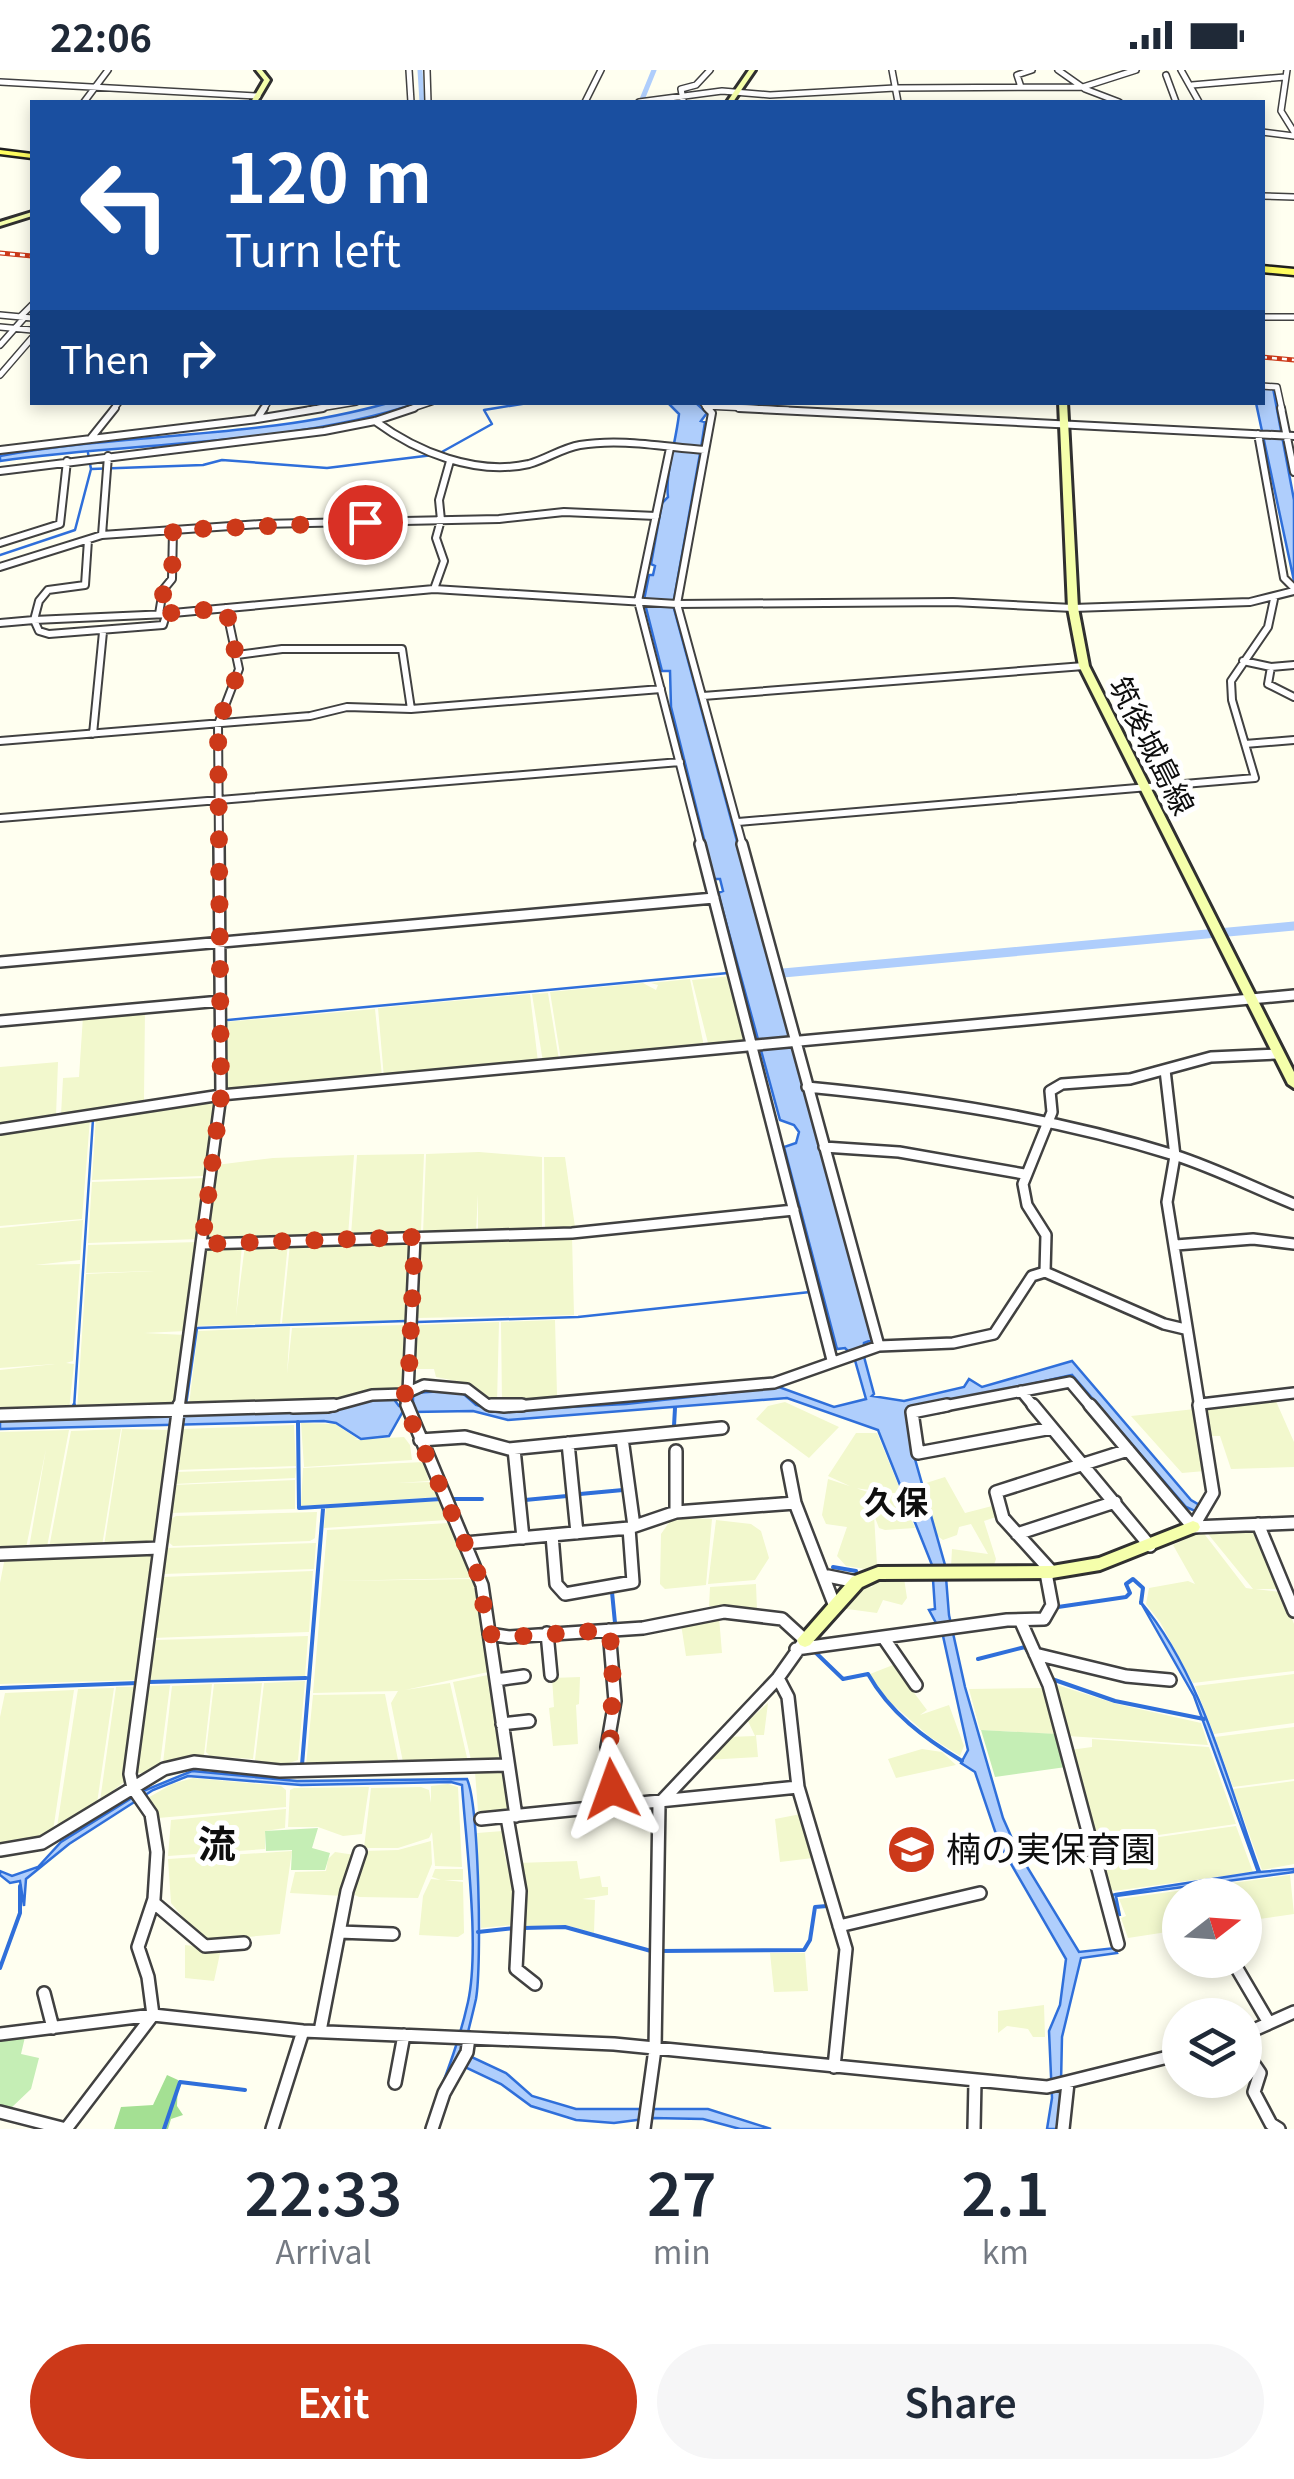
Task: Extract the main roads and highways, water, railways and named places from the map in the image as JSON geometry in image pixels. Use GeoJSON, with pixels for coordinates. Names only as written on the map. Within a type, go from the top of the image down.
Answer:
{"type":"FeatureCollection","features":[{"type":"Feature","properties":{"kind":"main road"},"geometry":{"type":"LineString","coordinates":[[256,99],[267,80],[260,70]]}},
{"type":"Feature","properties":{"kind":"main road"},"geometry":{"type":"LineString","coordinates":[[731,100],[752,70]]}},
{"type":"Feature","properties":{"kind":"main road"},"geometry":{"type":"LineString","coordinates":[[0,152],[30,156]]}},
{"type":"Feature","properties":{"kind":"main road"},"geometry":{"type":"LineString","coordinates":[[0,224],[30,215]]}},
{"type":"Feature","properties":{"kind":"main road"},"geometry":{"type":"LineString","coordinates":[[1265,269],[1294,272]]}},
{"type":"Feature","properties":{"kind":"main road","name":"筑後城島線"},"geometry":{"type":"LineString","coordinates":[[1063,405],[1073,608],[1084,666],[1294,1084]]}},
{"type":"Feature","properties":{"kind":"main road"},"geometry":{"type":"LineString","coordinates":[[801,1644],[857,1582],[878,1573],[1049,1572],[1100,1564],[1193,1526]]}},
{"type":"Feature","properties":{"kind":"water"},"geometry":{"type":"Polygon","coordinates":[[[1265,388],[1273,388],[1294,500],[1294,581],[1256,405],[1265,405],[1265,388]]]}},
{"type":"Feature","properties":{"kind":"water"},"geometry":{"type":"Polygon","coordinates":[[[380,405],[411,405],[316,428],[0,461],[0,456],[49,448],[244,429],[380,405]]]}},
{"type":"Feature","properties":{"kind":"water"},"geometry":{"type":"Polygon","coordinates":[[[670,405],[698,405],[707,413],[701,421],[705,422],[673,605],[872,1340],[864,1343],[863,1353],[872,1396],[904,1401],[964,1387],[969,1379],[982,1387],[1072,1361],[1191,1500],[1201,1506],[1197,1512],[1186,1507],[1072,1375],[906,1412],[911,1445],[945,1565],[949,1615],[965,1687],[1003,1818],[1018,1852],[1079,1952],[1115,1948],[1117,1953],[1081,1958],[1062,2037],[1060,2129],[1047,2129],[1052,2098],[1049,2031],[1060,2005],[1066,1959],[999,1843],[975,1772],[961,1763],[968,1750],[943,1636],[929,1610],[935,1609],[932,1565],[878,1430],[787,1398],[508,1420],[473,1411],[412,1412],[402,1413],[389,1436],[361,1439],[336,1423],[324,1421],[0,1429],[0,1419],[321,1411],[393,1398],[399,1406],[413,1406],[413,1393],[459,1390],[476,1405],[496,1411],[626,1404],[779,1387],[834,1407],[866,1399],[854,1357],[845,1348],[837,1349],[784,1147],[796,1143],[799,1132],[794,1125],[780,1120],[718,893],[723,891],[720,879],[714,879],[671,707],[670,671],[662,671],[644,600],[655,566],[651,564],[662,503],[668,497],[679,414],[670,405]]]}},
{"type":"Feature","properties":{"kind":"water"},"geometry":{"type":"Polygon","coordinates":[[[1140,1601],[1162,1630],[1197,1696],[1260,1872],[1294,1872],[1220,1878],[1258,1872],[1194,1696],[1140,1601]]]}},
{"type":"Feature","properties":{"kind":"water"},"geometry":{"type":"Polygon","coordinates":[[[192,1771],[297,1781],[467,1779],[477,1852],[479,1954],[476,1999],[463,2053],[506,2073],[532,2096],[576,2109],[708,2109],[771,2129],[740,2129],[703,2119],[652,2118],[614,2123],[576,2120],[531,2106],[501,2084],[463,2066],[435,2104],[461,2028],[471,1979],[471,1895],[462,1785],[301,1785],[188,1776],[153,1790],[69,1844],[26,1879],[24,1906],[20,1881],[10,1883],[0,1875],[0,1871],[12,1876],[38,1867],[61,1842],[143,1791],[192,1771]]]}},
{"type":"Feature","properties":{"kind":"water"},"geometry":{"type":"Polygon","coordinates":[[[1162,1887],[1116,1896],[1120,1916],[1112,1895],[1162,1887]]]}},
{"type":"Feature","properties":{"kind":"waterway"},"geometry":{"type":"LineString","coordinates":[[420,70],[422,100]]}},
{"type":"Feature","properties":{"kind":"waterway"},"geometry":{"type":"LineString","coordinates":[[642,100],[654,70]]}},
{"type":"Feature","properties":{"kind":"waterway"},"geometry":{"type":"LineString","coordinates":[[440,453],[492,424],[484,410],[515,405]]}},
{"type":"Feature","properties":{"kind":"waterway"},"geometry":{"type":"LineString","coordinates":[[88,453],[91,469]]}},
{"type":"Feature","properties":{"kind":"waterway"},"geometry":{"type":"LineString","coordinates":[[91,469],[203,465],[222,460],[327,468],[433,455]]}},
{"type":"Feature","properties":{"kind":"waterway"},"geometry":{"type":"LineString","coordinates":[[0,555],[75,530],[91,469]]}},
{"type":"Feature","properties":{"kind":"waterway"},"geometry":{"type":"LineString","coordinates":[[783,973],[1294,926]]}},
{"type":"Feature","properties":{"kind":"waterway"},"geometry":{"type":"LineString","coordinates":[[228,1020],[728,973]]}},
{"type":"Feature","properties":{"kind":"waterway"},"geometry":{"type":"LineString","coordinates":[[74,1408],[93,1119]]}},
{"type":"Feature","properties":{"kind":"waterway"},"geometry":{"type":"LineString","coordinates":[[417,1322],[578,1317],[810,1292]]}},
{"type":"Feature","properties":{"kind":"waterway"},"geometry":{"type":"LineString","coordinates":[[186,1405],[197,1328],[406,1321]]}},
{"type":"Feature","properties":{"kind":"waterway"},"geometry":{"type":"LineString","coordinates":[[674,1426],[675,1408]]}},
{"type":"Feature","properties":{"kind":"waterway"},"geometry":{"type":"LineString","coordinates":[[298,1422],[299,1508],[441,1499]]}},
{"type":"Feature","properties":{"kind":"waterway"},"geometry":{"type":"LineString","coordinates":[[580,1494],[623,1490]]}},
{"type":"Feature","properties":{"kind":"waterway"},"geometry":{"type":"LineString","coordinates":[[525,1500],[567,1496]]}},
{"type":"Feature","properties":{"kind":"waterway"},"geometry":{"type":"LineString","coordinates":[[449,1499],[482,1499]]}},
{"type":"Feature","properties":{"kind":"waterway"},"geometry":{"type":"LineString","coordinates":[[302,1765],[323,1509]]}},
{"type":"Feature","properties":{"kind":"waterway"},"geometry":{"type":"LineString","coordinates":[[833,1567],[856,1571]]}},
{"type":"Feature","properties":{"kind":"waterway"},"geometry":{"type":"LineString","coordinates":[[1058,1607],[1126,1597],[1130,1593],[1126,1584],[1133,1579],[1143,1588],[1141,1603]]}},
{"type":"Feature","properties":{"kind":"waterway"},"geometry":{"type":"LineString","coordinates":[[612,1592],[615,1623]]}},
{"type":"Feature","properties":{"kind":"waterway"},"geometry":{"type":"LineString","coordinates":[[978,1659],[1025,1647],[1042,1676]]}},
{"type":"Feature","properties":{"kind":"waterway"},"geometry":{"type":"LineString","coordinates":[[814,1651],[843,1679],[868,1674],[909,1724],[962,1761]]}},
{"type":"Feature","properties":{"kind":"waterway"},"geometry":{"type":"LineString","coordinates":[[149,1682],[306,1678]]}},
{"type":"Feature","properties":{"kind":"waterway"},"geometry":{"type":"LineString","coordinates":[[1049,1678],[1115,1701],[1204,1719]]}},
{"type":"Feature","properties":{"kind":"waterway"},"geometry":{"type":"LineString","coordinates":[[0,1688],[138,1683]]}},
{"type":"Feature","properties":{"kind":"waterway"},"geometry":{"type":"LineString","coordinates":[[579,1815],[601,1813]]}},
{"type":"Feature","properties":{"kind":"waterway"},"geometry":{"type":"LineString","coordinates":[[0,1968],[20,1913],[20,1886]]}},
{"type":"Feature","properties":{"kind":"waterway"},"geometry":{"type":"LineString","coordinates":[[659,1951],[804,1950],[810,1940],[815,1907],[827,1906]]}},
{"type":"Feature","properties":{"kind":"waterway"},"geometry":{"type":"LineString","coordinates":[[523,1928],[565,1927],[651,1951]]}},
{"type":"Feature","properties":{"kind":"waterway"},"geometry":{"type":"LineString","coordinates":[[478,1932],[515,1928]]}},
{"type":"Feature","properties":{"kind":"waterway"},"geometry":{"type":"LineString","coordinates":[[164,2129],[180,2082],[245,2090]]}},
{"type":"Feature","properties":{"kind":"railway"},"geometry":{"type":"LineString","coordinates":[[0,253],[30,256]]}},
{"type":"Feature","properties":{"kind":"railway"},"geometry":{"type":"LineString","coordinates":[[1265,357],[1294,360]]}},
{"type":"Feature","properties":{"kind":"place","name":"楠の実保育園"},"geometry":{"type":"Point","coordinates":[911,1850]}},
{"type":"Feature","properties":{"kind":"district","name":"久保"},"geometry":{"type":"Point","coordinates":[896,1503]}},
{"type":"Feature","properties":{"kind":"district","name":"流"},"geometry":{"type":"Point","coordinates":[217,1845]}}]}
